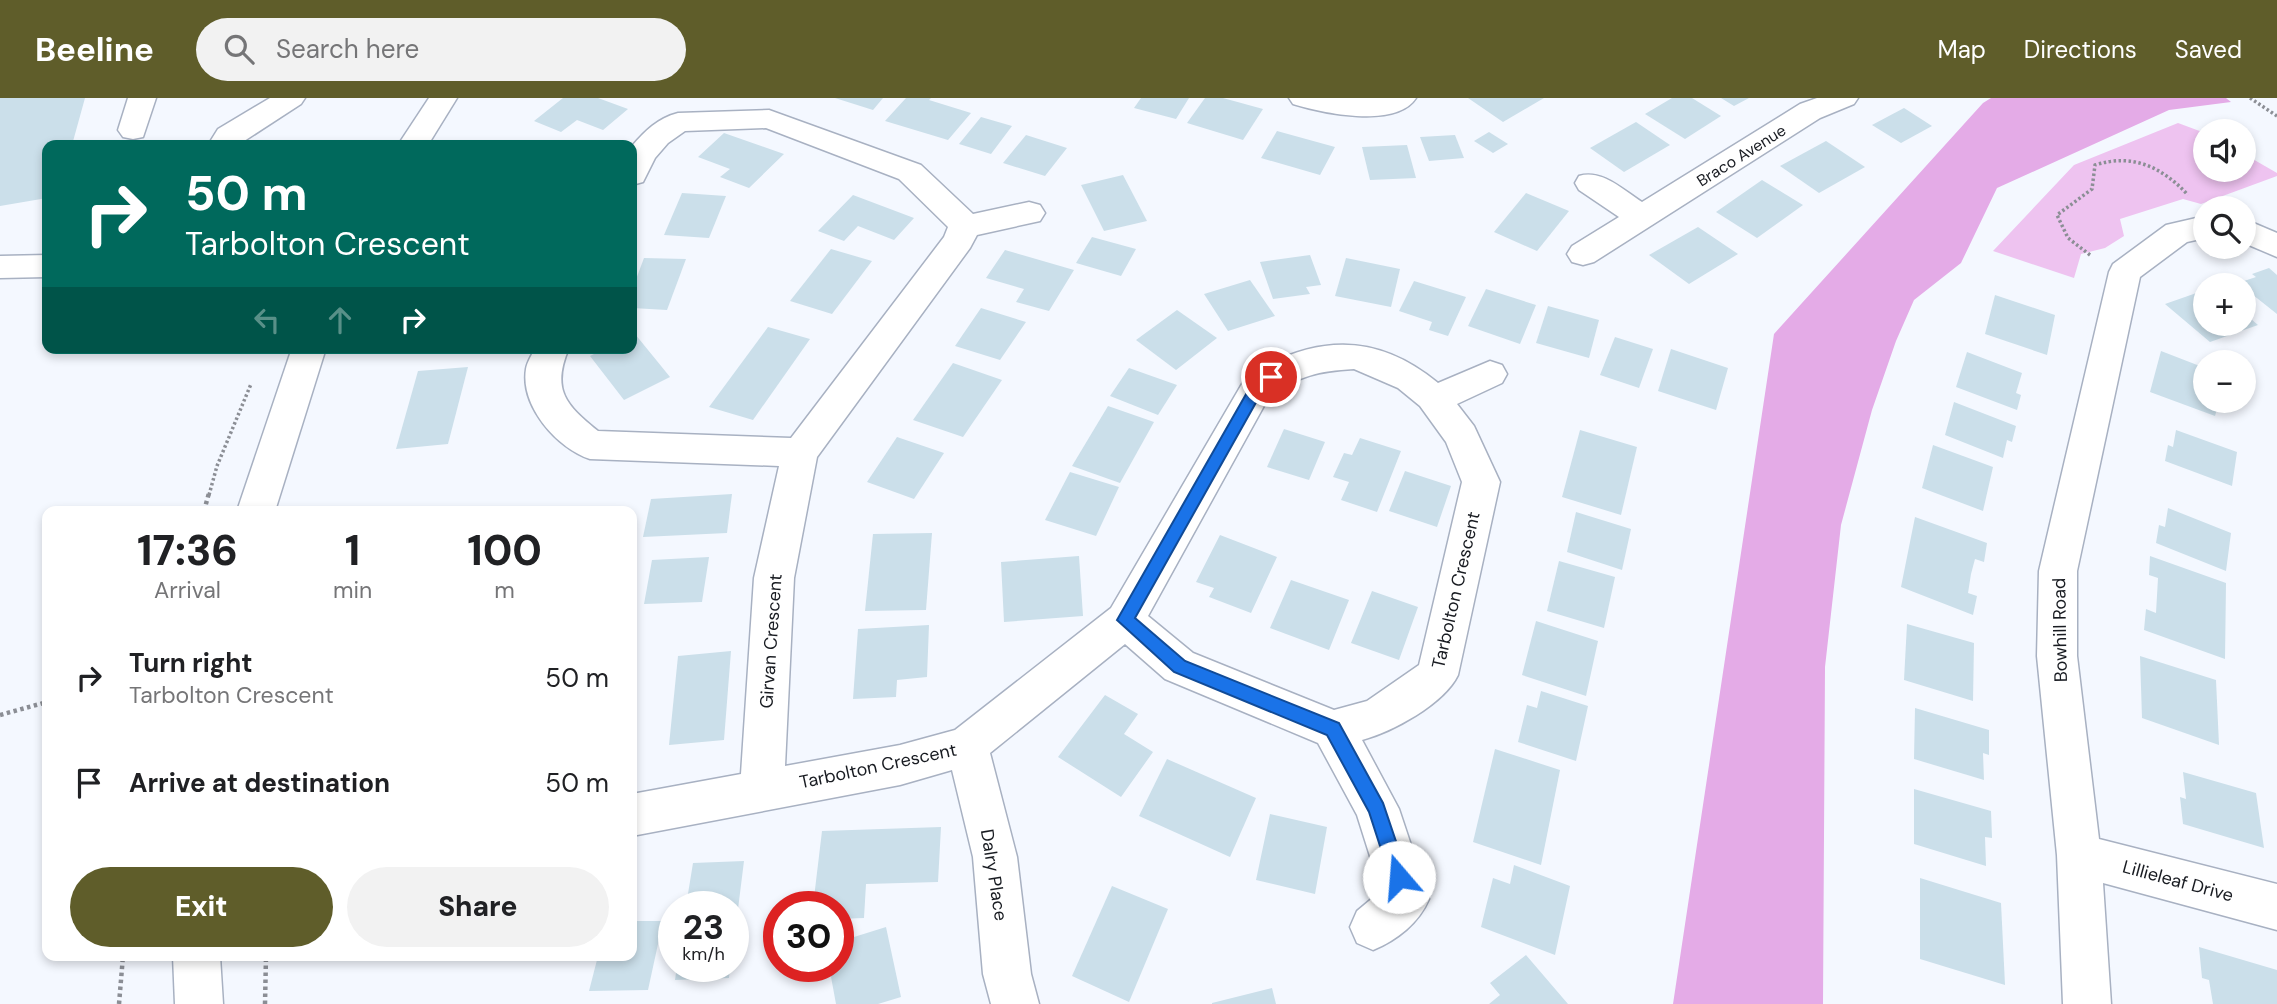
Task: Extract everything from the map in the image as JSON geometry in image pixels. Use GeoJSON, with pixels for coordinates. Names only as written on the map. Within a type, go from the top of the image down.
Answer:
{"type":"FeatureCollection","features":[{"type":"Feature","properties":{"kind":"street"},"geometry":{"type":"LineString","coordinates":[[133,130],[142,98]]}},
{"type":"Feature","properties":{"kind":"street"},"geometry":{"type":"LineString","coordinates":[[415,140],[443,98]]}},
{"type":"Feature","properties":{"kind":"street"},"geometry":{"type":"LineString","coordinates":[[1303,98],[1346,106],[1396,102],[1402,98]]}},
{"type":"Feature","properties":{"kind":"street","name":"Braco Avenue"},"geometry":{"type":"LineString","coordinates":[[1583,254],[1810,111],[1844,98]]}},
{"type":"Feature","properties":{"kind":"street"},"geometry":{"type":"LineString","coordinates":[[226,140],[275,101]]}},
{"type":"Feature","properties":{"kind":"street"},"geometry":{"type":"LineString","coordinates":[[637,164],[671,110],[769,119],[910,172],[958,216],[964,227],[1029,214]]}},
{"type":"Feature","properties":{"kind":"street"},"geometry":{"type":"LineString","coordinates":[[1590,183],[1642,217]]}},
{"type":"Feature","properties":{"kind":"street"},"geometry":{"type":"LineString","coordinates":[[2125,272],[2193,219]]}},
{"type":"Feature","properties":{"kind":"street","name":"Girvan Crescent"},"geometry":{"type":"LineString","coordinates":[[762,790],[774,578],[800,453],[959,240],[964,227]]}},
{"type":"Feature","properties":{"kind":"street"},"geometry":{"type":"LineString","coordinates":[[2256,236],[2277,246]]}},
{"type":"Feature","properties":{"kind":"street"},"geometry":{"type":"LineString","coordinates":[[0,267],[42,266]]}},
{"type":"Feature","properties":{"kind":"street","name":"Bowhill Road"},"geometry":{"type":"LineString","coordinates":[[2087,1004],[2079,855],[2057,656],[2058,571],[2125,272]]}},
{"type":"Feature","properties":{"kind":"street"},"geometry":{"type":"LineString","coordinates":[[258,506],[307,354]]}},
{"type":"Feature","properties":{"kind":"street"},"geometry":{"type":"LineString","coordinates":[[549,354],[543,368],[544,394],[562,422],[590,444],[800,453]]}},
{"type":"Feature","properties":{"kind":"street","name":"Tarbolton Crescent"},"geometry":{"type":"LineString","coordinates":[[637,814],[900,765],[967,746],[1125,620],[1258,386],[1285,369],[1320,358],[1357,356],[1410,379],[1434,400],[1461,436],[1481,482],[1437,675],[1378,717],[1333,729]]}},
{"type":"Feature","properties":{"kind":"street"},"geometry":{"type":"LineString","coordinates":[[1434,400],[1490,374]]}},
{"type":"Feature","properties":{"kind":"street"},"geometry":{"type":"LineString","coordinates":[[1125,620],[1180,666],[1333,729],[1377,809],[1406,899],[1373,927]]}},
{"type":"Feature","properties":{"kind":"street","name":"Dalry Place"},"geometry":{"type":"LineString","coordinates":[[967,746],[995,857],[1007,974],[1015,1004]]}},
{"type":"Feature","properties":{"kind":"street","name":"Lillieleaf Drive"},"geometry":{"type":"LineString","coordinates":[[2079,855],[2277,907]]}},
{"type":"Feature","properties":{"kind":"street"},"geometry":{"type":"LineString","coordinates":[[197,961],[199,1004]]}},
{"type":"Feature","properties":{"kind":"path"},"geometry":{"type":"LineString","coordinates":[[2250,98],[2277,117]]}},
{"type":"Feature","properties":{"kind":"path"},"geometry":{"type":"LineString","coordinates":[[2125,272],[2071,243],[2059,226],[2057,215],[2092,189],[2095,165],[2129,159],[2151,164],[2172,178],[2193,206]]}},
{"type":"Feature","properties":{"kind":"path"},"geometry":{"type":"LineString","coordinates":[[206,506],[218,466],[254,377]]}},
{"type":"Feature","properties":{"kind":"path"},"geometry":{"type":"LineString","coordinates":[[0,715],[42,703]]}},
{"type":"Feature","properties":{"kind":"path"},"geometry":{"type":"LineString","coordinates":[[119,1004],[123,961]]}},
{"type":"Feature","properties":{"kind":"path"},"geometry":{"type":"LineString","coordinates":[[265,1004],[266,961]]}},
{"type":"Feature","properties":{"kind":"shaded area"},"geometry":{"type":"Polygon","coordinates":[[[1991,98],[2226,98],[2231,102],[2169,110],[1997,188],[1961,263],[1914,300],[1896,341],[1872,410],[1841,525],[1825,667],[1823,1004],[1673,1004],[1774,334],[1983,103],[1991,98]]]}},
{"type":"Feature","properties":{"kind":"shaded area"},"geometry":{"type":"Polygon","coordinates":[[[2178,123],[2193,129],[2193,182],[2256,182],[2256,161],[2277,173],[2277,176],[2223,196],[2193,196],[2193,202],[2183,199],[2120,219],[2124,236],[2105,248],[2081,254],[2074,278],[1993,251],[2074,165],[2178,123]]]}},
{"type":"Feature","properties":{"kind":"building"},"geometry":{"type":"Polygon","coordinates":[[[0,98],[85,98],[73,140],[42,140],[42,199],[0,206],[0,98]]]}},
{"type":"Feature","properties":{"kind":"building"},"geometry":{"type":"Polygon","coordinates":[[[563,98],[598,98],[628,109],[603,130],[577,120],[561,132],[534,121],[563,98]]]}},
{"type":"Feature","properties":{"kind":"building"},"geometry":{"type":"Polygon","coordinates":[[[835,98],[883,98],[873,110],[835,98]]]}},
{"type":"Feature","properties":{"kind":"building"},"geometry":{"type":"Polygon","coordinates":[[[906,98],[931,98],[929,100],[971,113],[948,140],[885,121],[906,98]]]}},
{"type":"Feature","properties":{"kind":"building"},"geometry":{"type":"Polygon","coordinates":[[[1141,98],[1189,98],[1176,119],[1134,108],[1141,98]]]}},
{"type":"Feature","properties":{"kind":"building"},"geometry":{"type":"Polygon","coordinates":[[[1205,98],[1223,98],[1263,109],[1243,140],[1187,123],[1205,98]]]}},
{"type":"Feature","properties":{"kind":"building"},"geometry":{"type":"Polygon","coordinates":[[[1468,98],[1544,98],[1503,122],[1468,98]]]}},
{"type":"Feature","properties":{"kind":"building"},"geometry":{"type":"Polygon","coordinates":[[[1672,98],[1692,98],[1721,116],[1685,139],[1645,114],[1672,98]]]}},
{"type":"Feature","properties":{"kind":"building"},"geometry":{"type":"Polygon","coordinates":[[[1721,98],[1749,98],[1734,106],[1721,98]]]}},
{"type":"Feature","properties":{"kind":"building"},"geometry":{"type":"Polygon","coordinates":[[[1904,108],[1932,126],[1901,143],[1872,125],[1904,108]]]}},
{"type":"Feature","properties":{"kind":"building"},"geometry":{"type":"Polygon","coordinates":[[[981,117],[1012,126],[991,154],[959,144],[981,117]]]}},
{"type":"Feature","properties":{"kind":"building"},"geometry":{"type":"Polygon","coordinates":[[[1636,122],[1670,145],[1624,172],[1590,148],[1636,122]]]}},
{"type":"Feature","properties":{"kind":"building"},"geometry":{"type":"Polygon","coordinates":[[[1277,131],[1335,147],[1320,175],[1261,158],[1277,131]]]}},
{"type":"Feature","properties":{"kind":"building"},"geometry":{"type":"Polygon","coordinates":[[[1489,132],[1508,144],[1493,153],[1474,141],[1489,132]]]}},
{"type":"Feature","properties":{"kind":"building"},"geometry":{"type":"Polygon","coordinates":[[[724,133],[784,154],[749,188],[720,177],[730,169],[698,157],[724,133]]]}},
{"type":"Feature","properties":{"kind":"building"},"geometry":{"type":"Polygon","coordinates":[[[1026,135],[1067,148],[1045,176],[1003,163],[1026,135]]]}},
{"type":"Feature","properties":{"kind":"building"},"geometry":{"type":"Polygon","coordinates":[[[1455,135],[1464,158],[1429,161],[1420,137],[1455,135]]]}},
{"type":"Feature","properties":{"kind":"building"},"geometry":{"type":"Polygon","coordinates":[[[1826,141],[1865,167],[1819,193],[1780,166],[1826,141]]]}},
{"type":"Feature","properties":{"kind":"building"},"geometry":{"type":"Polygon","coordinates":[[[1407,145],[1416,178],[1370,180],[1362,147],[1407,145]]]}},
{"type":"Feature","properties":{"kind":"building"},"geometry":{"type":"Polygon","coordinates":[[[1123,175],[1147,221],[1104,231],[1081,185],[1123,175]]]}},
{"type":"Feature","properties":{"kind":"building"},"geometry":{"type":"Polygon","coordinates":[[[1762,180],[1803,205],[1757,238],[1716,212],[1762,180]]]}},
{"type":"Feature","properties":{"kind":"building"},"geometry":{"type":"Polygon","coordinates":[[[682,193],[726,196],[709,238],[664,235],[682,193]]]}},
{"type":"Feature","properties":{"kind":"building"},"geometry":{"type":"Polygon","coordinates":[[[1526,193],[1569,211],[1537,251],[1494,232],[1526,193]]]}},
{"type":"Feature","properties":{"kind":"building"},"geometry":{"type":"Polygon","coordinates":[[[853,195],[914,218],[894,240],[858,226],[844,241],[818,231],[853,195]]]}},
{"type":"Feature","properties":{"kind":"building"},"geometry":{"type":"Polygon","coordinates":[[[1698,227],[1738,254],[1689,284],[1649,255],[1698,227]]]}},
{"type":"Feature","properties":{"kind":"building"},"geometry":{"type":"Polygon","coordinates":[[[1092,237],[1136,249],[1121,276],[1076,263],[1092,237]]]}},
{"type":"Feature","properties":{"kind":"building"},"geometry":{"type":"Polygon","coordinates":[[[831,249],[872,261],[832,314],[790,301],[831,249]]]}},
{"type":"Feature","properties":{"kind":"building"},"geometry":{"type":"Polygon","coordinates":[[[1005,250],[1074,270],[1049,311],[1016,302],[1024,289],[986,278],[1005,250]]]}},
{"type":"Feature","properties":{"kind":"building"},"geometry":{"type":"Polygon","coordinates":[[[1310,255],[1321,285],[1306,287],[1310,294],[1273,299],[1260,262],[1310,255]]]}},
{"type":"Feature","properties":{"kind":"building"},"geometry":{"type":"Polygon","coordinates":[[[644,258],[686,259],[667,310],[637,308],[637,277],[644,258]]]}},
{"type":"Feature","properties":{"kind":"building"},"geometry":{"type":"Polygon","coordinates":[[[1346,258],[1400,269],[1391,307],[1335,296],[1346,258]]]}},
{"type":"Feature","properties":{"kind":"building"},"geometry":{"type":"Polygon","coordinates":[[[2269,268],[2277,275],[2277,314],[2256,297],[2255,273],[2269,268]]]}},
{"type":"Feature","properties":{"kind":"building"},"geometry":{"type":"Polygon","coordinates":[[[1250,280],[1275,316],[1228,331],[1204,294],[1250,280]]]}},
{"type":"Feature","properties":{"kind":"building"},"geometry":{"type":"Polygon","coordinates":[[[1414,281],[1466,297],[1448,336],[1429,330],[1432,322],[1399,311],[1414,281]]]}},
{"type":"Feature","properties":{"kind":"building"},"geometry":{"type":"Polygon","coordinates":[[[1486,289],[1536,305],[1520,344],[1468,326],[1486,289]]]}},
{"type":"Feature","properties":{"kind":"building"},"geometry":{"type":"Polygon","coordinates":[[[2193,294],[2193,328],[2165,304],[2193,294]]]}},
{"type":"Feature","properties":{"kind":"building"},"geometry":{"type":"Polygon","coordinates":[[[1995,295],[2055,315],[2047,355],[1985,334],[1995,295]]]}},
{"type":"Feature","properties":{"kind":"building"},"geometry":{"type":"Polygon","coordinates":[[[1548,306],[1599,320],[1589,358],[1536,343],[1548,306]]]}},
{"type":"Feature","properties":{"kind":"building"},"geometry":{"type":"Polygon","coordinates":[[[981,308],[1026,322],[1000,360],[955,346],[981,308]]]}},
{"type":"Feature","properties":{"kind":"building"},"geometry":{"type":"Polygon","coordinates":[[[1177,310],[1217,338],[1176,370],[1136,340],[1177,310]]]}},
{"type":"Feature","properties":{"kind":"building"},"geometry":{"type":"Polygon","coordinates":[[[768,327],[810,339],[753,420],[709,407],[768,327]]]}},
{"type":"Feature","properties":{"kind":"building"},"geometry":{"type":"Polygon","coordinates":[[[637,336],[670,377],[624,400],[590,356],[637,354],[637,336]]]}},
{"type":"Feature","properties":{"kind":"building"},"geometry":{"type":"Polygon","coordinates":[[[2203,336],[2227,336],[2210,342],[2203,336]]]}},
{"type":"Feature","properties":{"kind":"building"},"geometry":{"type":"Polygon","coordinates":[[[1615,337],[1653,349],[1639,388],[1600,375],[1615,337]]]}},
{"type":"Feature","properties":{"kind":"building"},"geometry":{"type":"Polygon","coordinates":[[[1671,349],[1728,368],[1716,410],[1658,391],[1671,349]]]}},
{"type":"Feature","properties":{"kind":"building"},"geometry":{"type":"Polygon","coordinates":[[[2161,351],[2193,363],[2193,408],[2150,392],[2161,351]]]}},
{"type":"Feature","properties":{"kind":"building"},"geometry":{"type":"Polygon","coordinates":[[[1967,352],[2022,373],[2016,393],[2021,395],[2017,410],[1956,387],[1967,352]]]}},
{"type":"Feature","properties":{"kind":"building"},"geometry":{"type":"Polygon","coordinates":[[[953,363],[1002,380],[963,437],[913,420],[953,363]]]}},
{"type":"Feature","properties":{"kind":"building"},"geometry":{"type":"Polygon","coordinates":[[[468,367],[448,444],[396,449],[418,371],[468,367]]]}},
{"type":"Feature","properties":{"kind":"building"},"geometry":{"type":"Polygon","coordinates":[[[1129,368],[1177,385],[1158,415],[1110,396],[1129,368]]]}},
{"type":"Feature","properties":{"kind":"building"},"geometry":{"type":"Polygon","coordinates":[[[1954,402],[2016,426],[2012,442],[2007,440],[2003,458],[1945,435],[1954,402]]]}},
{"type":"Feature","properties":{"kind":"building"},"geometry":{"type":"Polygon","coordinates":[[[1108,406],[1154,422],[1120,483],[1072,466],[1108,406]]]}},
{"type":"Feature","properties":{"kind":"building"},"geometry":{"type":"Polygon","coordinates":[[[1284,429],[1325,442],[1309,480],[1267,467],[1284,429]]]}},
{"type":"Feature","properties":{"kind":"building"},"geometry":{"type":"Polygon","coordinates":[[[1580,430],[1637,447],[1621,515],[1562,497],[1580,430]]]}},
{"type":"Feature","properties":{"kind":"building"},"geometry":{"type":"Polygon","coordinates":[[[2176,430],[2237,452],[2232,486],[2165,461],[2168,445],[2173,447],[2176,430]]]}},
{"type":"Feature","properties":{"kind":"building"},"geometry":{"type":"Polygon","coordinates":[[[897,437],[944,453],[914,499],[867,482],[897,437]]]}},
{"type":"Feature","properties":{"kind":"building"},"geometry":{"type":"Polygon","coordinates":[[[1360,438],[1401,451],[1377,512],[1341,500],[1349,482],[1333,477],[1344,453],[1352,455],[1360,438]]]}},
{"type":"Feature","properties":{"kind":"building"},"geometry":{"type":"Polygon","coordinates":[[[1933,445],[1993,467],[1983,511],[1922,488],[1933,445]]]}},
{"type":"Feature","properties":{"kind":"building"},"geometry":{"type":"Polygon","coordinates":[[[1405,471],[1451,486],[1437,527],[1389,511],[1405,471]]]}},
{"type":"Feature","properties":{"kind":"building"},"geometry":{"type":"Polygon","coordinates":[[[1070,472],[1119,487],[1096,536],[1045,520],[1070,472]]]}},
{"type":"Feature","properties":{"kind":"building"},"geometry":{"type":"Polygon","coordinates":[[[732,494],[727,533],[643,537],[651,499],[732,494]]]}},
{"type":"Feature","properties":{"kind":"building"},"geometry":{"type":"Polygon","coordinates":[[[2168,508],[2231,533],[2226,571],[2156,543],[2159,525],[2165,527],[2168,508]]]}},
{"type":"Feature","properties":{"kind":"building"},"geometry":{"type":"Polygon","coordinates":[[[1576,512],[1631,529],[1622,570],[1567,552],[1576,512]]]}},
{"type":"Feature","properties":{"kind":"building"},"geometry":{"type":"Polygon","coordinates":[[[1915,517],[1987,543],[1984,562],[1975,559],[1971,574],[1968,593],[1977,596],[1973,615],[1901,587],[1915,517]]]}},
{"type":"Feature","properties":{"kind":"building"},"geometry":{"type":"Polygon","coordinates":[[[932,533],[926,610],[865,611],[873,534],[932,533]]]}},
{"type":"Feature","properties":{"kind":"building"},"geometry":{"type":"Polygon","coordinates":[[[1220,535],[1277,557],[1251,613],[1209,597],[1214,588],[1196,582],[1220,535]]]}},
{"type":"Feature","properties":{"kind":"building"},"geometry":{"type":"Polygon","coordinates":[[[1079,556],[1083,616],[1004,622],[1001,562],[1079,556]]]}},
{"type":"Feature","properties":{"kind":"building"},"geometry":{"type":"Polygon","coordinates":[[[2150,556],[2226,583],[2225,659],[2144,630],[2146,609],[2156,613],[2158,578],[2149,575],[2150,556]]]}},
{"type":"Feature","properties":{"kind":"building"},"geometry":{"type":"Polygon","coordinates":[[[709,557],[702,602],[644,604],[652,560],[709,557]]]}},
{"type":"Feature","properties":{"kind":"building"},"geometry":{"type":"Polygon","coordinates":[[[1559,561],[1615,577],[1604,628],[1547,611],[1559,561]]]}},
{"type":"Feature","properties":{"kind":"building"},"geometry":{"type":"Polygon","coordinates":[[[1291,580],[1349,600],[1329,650],[1270,628],[1291,580]]]}},
{"type":"Feature","properties":{"kind":"building"},"geometry":{"type":"Polygon","coordinates":[[[1372,591],[1418,607],[1399,660],[1351,643],[1372,591]]]}},
{"type":"Feature","properties":{"kind":"building"},"geometry":{"type":"Polygon","coordinates":[[[1536,621],[1598,641],[1586,696],[1522,675],[1536,621]]]}},
{"type":"Feature","properties":{"kind":"building"},"geometry":{"type":"Polygon","coordinates":[[[1907,624],[1974,643],[1973,701],[1904,680],[1907,624]]]}},
{"type":"Feature","properties":{"kind":"building"},"geometry":{"type":"Polygon","coordinates":[[[929,625],[927,677],[897,680],[896,697],[853,699],[858,629],[929,625]]]}},
{"type":"Feature","properties":{"kind":"building"},"geometry":{"type":"Polygon","coordinates":[[[731,651],[724,740],[669,745],[678,656],[731,651]]]}},
{"type":"Feature","properties":{"kind":"building"},"geometry":{"type":"Polygon","coordinates":[[[2140,656],[2216,680],[2219,745],[2142,718],[2140,656]]]}},
{"type":"Feature","properties":{"kind":"building"},"geometry":{"type":"Polygon","coordinates":[[[1541,691],[1588,706],[1576,761],[1518,742],[1527,705],[1537,708],[1541,691]]]}},
{"type":"Feature","properties":{"kind":"building"},"geometry":{"type":"Polygon","coordinates":[[[1105,695],[1138,714],[1124,734],[1153,752],[1121,797],[1058,757],[1105,695]]]}},
{"type":"Feature","properties":{"kind":"building"},"geometry":{"type":"Polygon","coordinates":[[[1915,708],[1989,730],[1989,755],[1983,753],[1984,780],[1914,759],[1915,708]]]}},
{"type":"Feature","properties":{"kind":"building"},"geometry":{"type":"Polygon","coordinates":[[[1495,749],[1560,770],[1541,865],[1473,842],[1495,749]]]}},
{"type":"Feature","properties":{"kind":"building"},"geometry":{"type":"Polygon","coordinates":[[[1167,759],[1256,798],[1230,857],[1139,816],[1167,759]]]}},
{"type":"Feature","properties":{"kind":"building"},"geometry":{"type":"Polygon","coordinates":[[[2183,772],[2256,793],[2264,848],[2183,824],[2180,797],[2186,799],[2183,772]]]}},
{"type":"Feature","properties":{"kind":"building"},"geometry":{"type":"Polygon","coordinates":[[[1914,789],[1991,811],[1992,838],[1985,837],[1986,866],[1914,844],[1914,789]]]}},
{"type":"Feature","properties":{"kind":"building"},"geometry":{"type":"Polygon","coordinates":[[[1270,814],[1327,827],[1315,894],[1256,880],[1270,814]]]}},
{"type":"Feature","properties":{"kind":"building"},"geometry":{"type":"Polygon","coordinates":[[[941,827],[938,882],[866,884],[864,918],[854,918],[854,891],[815,891],[822,831],[941,827]]]}},
{"type":"Feature","properties":{"kind":"building"},"geometry":{"type":"Polygon","coordinates":[[[744,861],[740,891],[688,891],[693,863],[744,861]]]}},
{"type":"Feature","properties":{"kind":"building"},"geometry":{"type":"Polygon","coordinates":[[[1514,865],[1570,886],[1555,955],[1481,927],[1493,878],[1510,884],[1514,865]]]}},
{"type":"Feature","properties":{"kind":"building"},"geometry":{"type":"Polygon","coordinates":[[[1920,878],[2001,903],[2005,985],[1920,959],[1920,878]]]}},
{"type":"Feature","properties":{"kind":"building"},"geometry":{"type":"Polygon","coordinates":[[[1112,886],[1168,909],[1129,1002],[1072,976],[1112,886]]]}},
{"type":"Feature","properties":{"kind":"building"},"geometry":{"type":"Polygon","coordinates":[[[637,921],[658,921],[658,944],[648,990],[589,991],[597,961],[637,961],[637,921]]]}},
{"type":"Feature","properties":{"kind":"building"},"geometry":{"type":"Polygon","coordinates":[[[886,927],[901,997],[878,1004],[836,1004],[832,982],[854,982],[854,937],[886,927]]]}},
{"type":"Feature","properties":{"kind":"building"},"geometry":{"type":"Polygon","coordinates":[[[2199,947],[2277,970],[2277,1004],[2213,1004],[2209,980],[2202,978],[2199,947]]]}},
{"type":"Feature","properties":{"kind":"building"},"geometry":{"type":"Polygon","coordinates":[[[1526,955],[1568,1004],[1489,1004],[1500,995],[1490,983],[1526,955]]]}},
{"type":"Feature","properties":{"kind":"building"},"geometry":{"type":"Polygon","coordinates":[[[1272,988],[1276,1004],[1212,1004],[1212,1003],[1272,988]]]}},
{"type":"Feature","properties":{"kind":"route"},"geometry":{"type":"LineString","coordinates":[[1271,377],[1258,386],[1125,620],[1180,666],[1333,729],[1377,809],[1399,877]]}}]}
